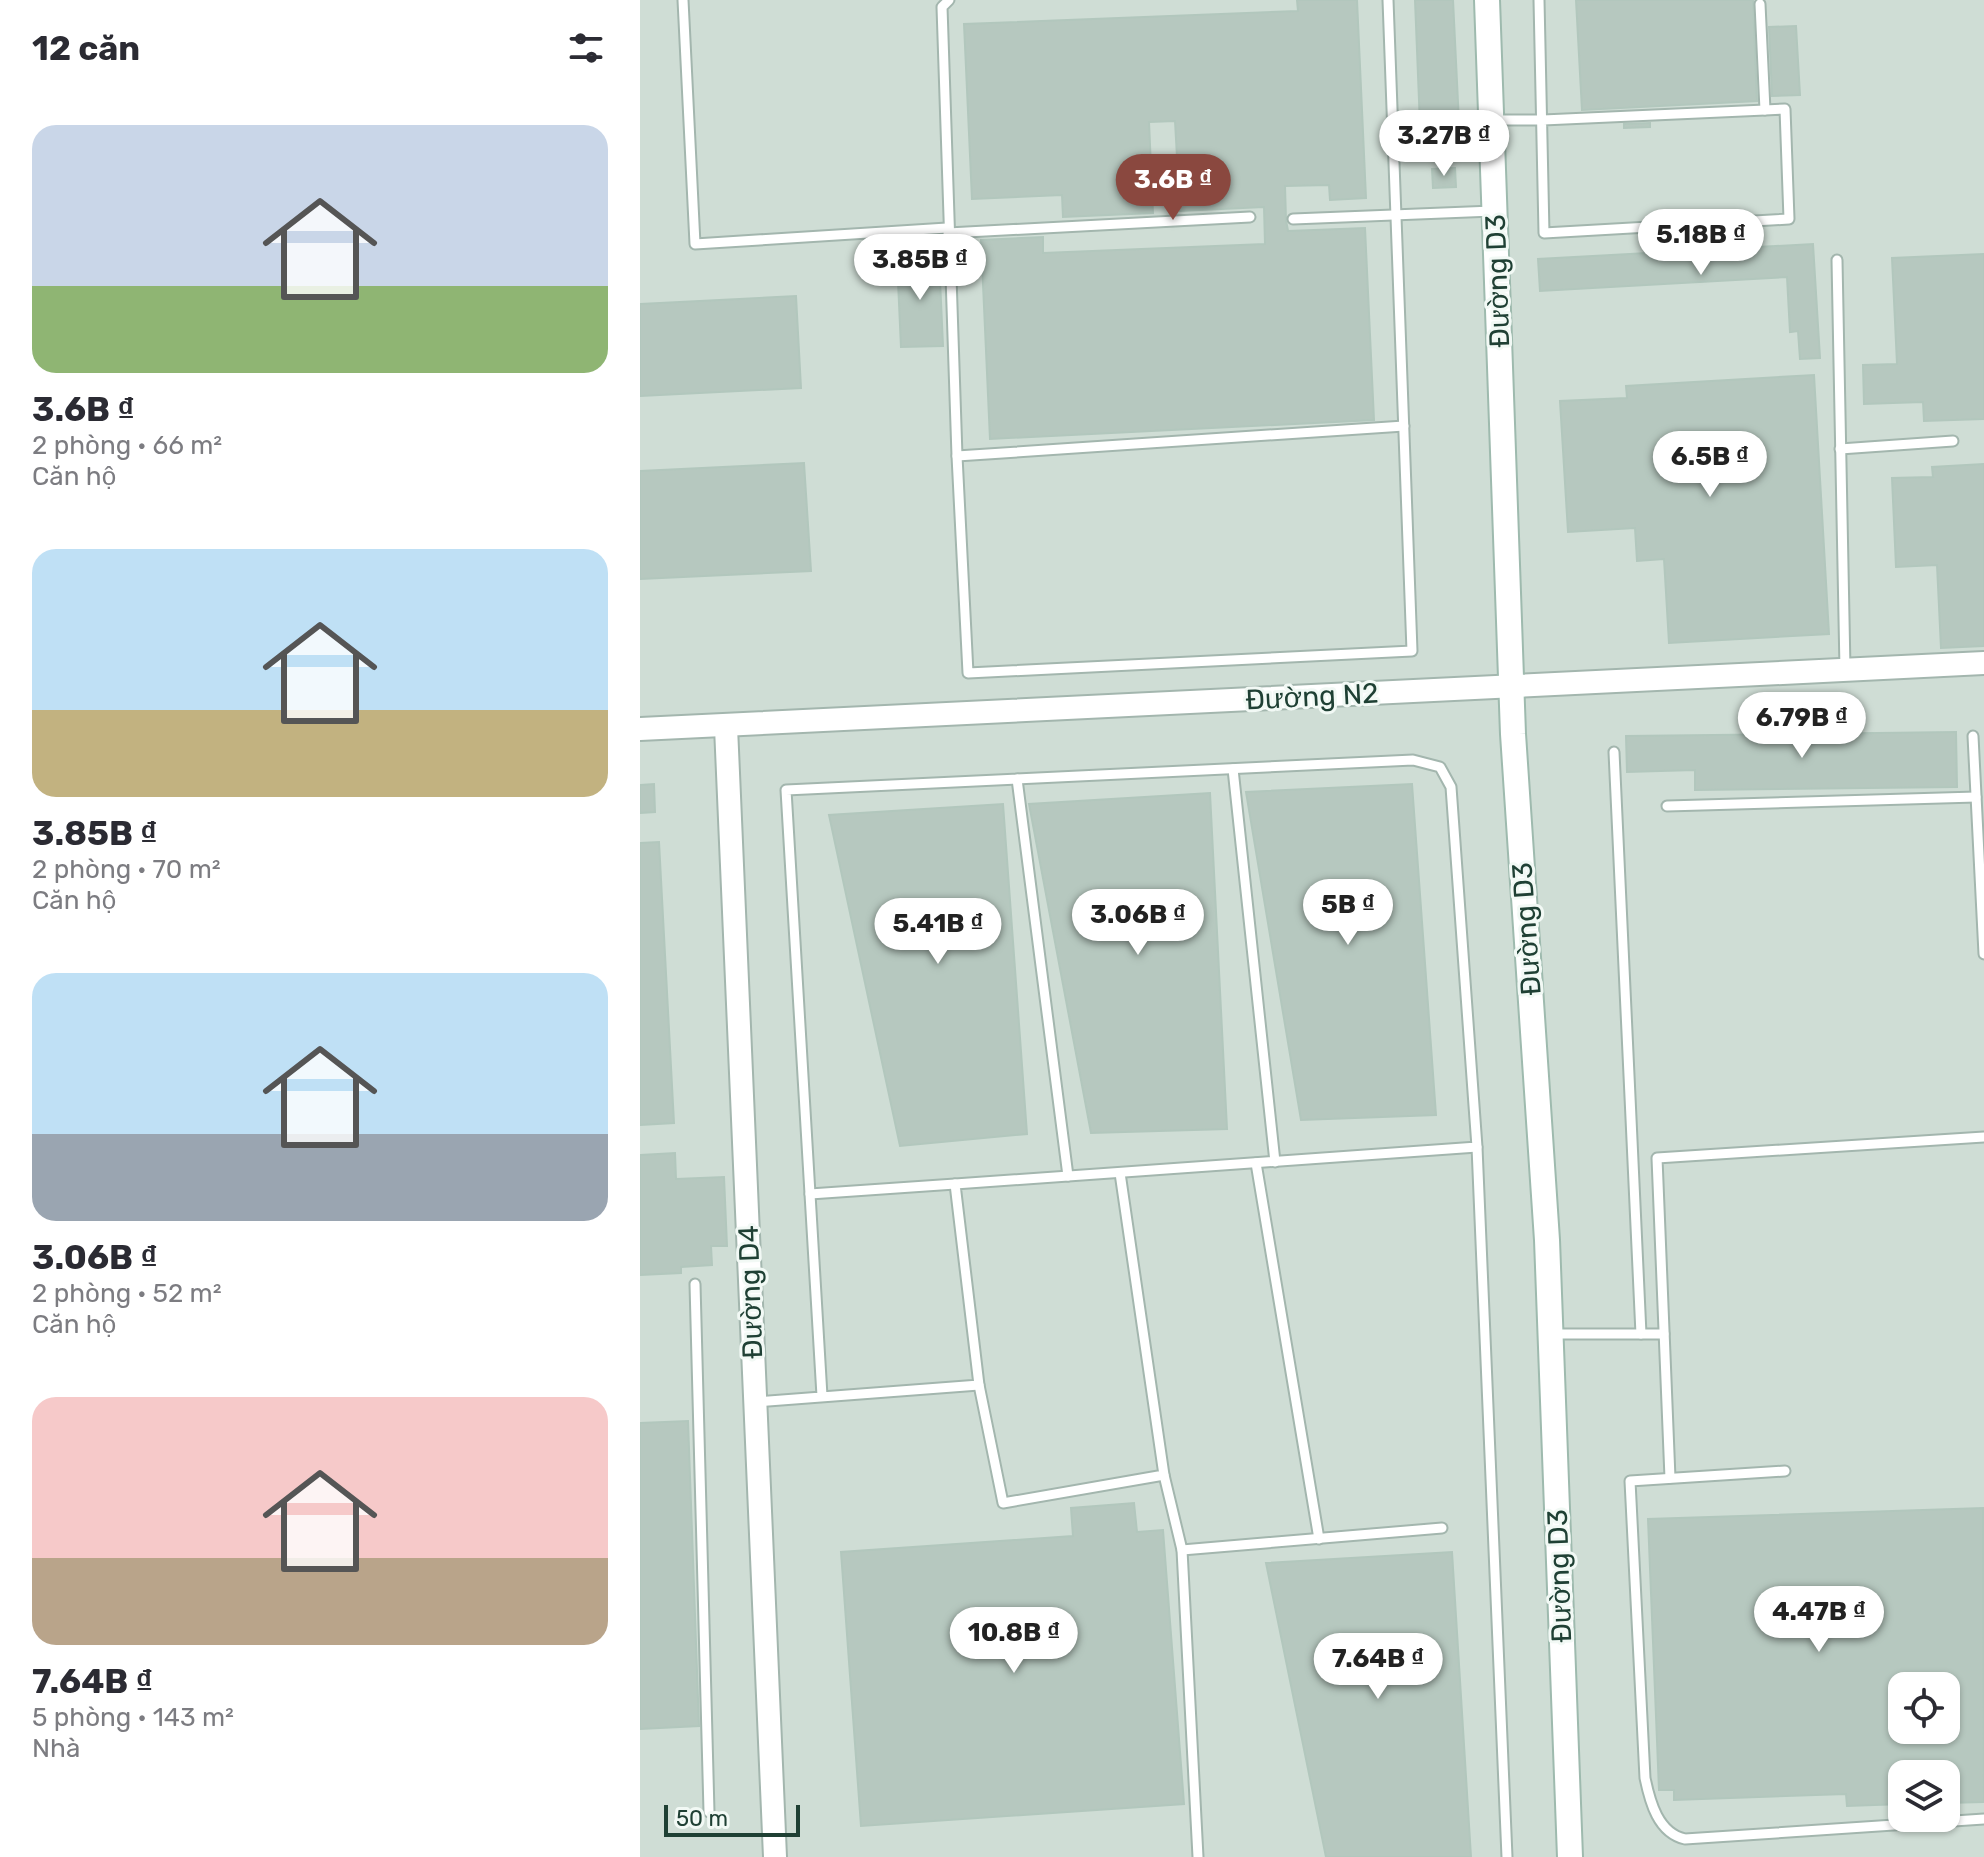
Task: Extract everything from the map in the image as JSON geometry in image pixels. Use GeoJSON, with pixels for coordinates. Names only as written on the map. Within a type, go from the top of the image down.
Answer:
{"type":"FeatureCollection","features":[{"type":"Feature","properties":{"kind":"main road","name":"Đường D3"},"geometry":{"type":"LineString","coordinates":[[1487,0],[1511,685],[1551,1334],[1570,1857]]}},
{"type":"Feature","properties":{"kind":"street","name":"Đường N2"},"geometry":{"type":"LineString","coordinates":[[640,729],[1984,663]]}},
{"type":"Feature","properties":{"kind":"street","name":"Đường D4"},"geometry":{"type":"LineString","coordinates":[[726,727],[775,1857]]}},
{"type":"Feature","properties":{"kind":"lane"},"geometry":{"type":"LineString","coordinates":[[683,0],[695,244],[1250,217]]}},
{"type":"Feature","properties":{"kind":"lane"},"geometry":{"type":"LineString","coordinates":[[949,0],[942,7],[948,230],[968,673],[1412,651],[1388,0]]}},
{"type":"Feature","properties":{"kind":"lane"},"geometry":{"type":"LineString","coordinates":[[1491,120],[1543,120],[1785,109],[1789,219],[1544,233],[1543,120],[1539,0]]}},
{"type":"Feature","properties":{"kind":"lane"},"geometry":{"type":"LineString","coordinates":[[1760,4],[1765,110]]}},
{"type":"Feature","properties":{"kind":"lane"},"geometry":{"type":"LineString","coordinates":[[1293,219],[1495,211]]}},
{"type":"Feature","properties":{"kind":"lane"},"geometry":{"type":"LineString","coordinates":[[1837,260],[1845,669]]}},
{"type":"Feature","properties":{"kind":"lane"},"geometry":{"type":"LineString","coordinates":[[957,456],[1404,426]]}},
{"type":"Feature","properties":{"kind":"lane"},"geometry":{"type":"LineString","coordinates":[[1840,449],[1953,441]]}},
{"type":"Feature","properties":{"kind":"lane"},"geometry":{"type":"LineString","coordinates":[[1973,736],[1984,954]]}},
{"type":"Feature","properties":{"kind":"lane"},"geometry":{"type":"LineString","coordinates":[[1614,752],[1641,1334]]}},
{"type":"Feature","properties":{"kind":"lane"},"geometry":{"type":"LineString","coordinates":[[822,1396],[786,790],[1413,760],[1440,767],[1447,777],[1452,801],[1477,1147],[1507,1857]]}},
{"type":"Feature","properties":{"kind":"lane"},"geometry":{"type":"LineString","coordinates":[[1233,769],[1275,1162]]}},
{"type":"Feature","properties":{"kind":"lane"},"geometry":{"type":"LineString","coordinates":[[1017,779],[1068,1176]]}},
{"type":"Feature","properties":{"kind":"lane"},"geometry":{"type":"LineString","coordinates":[[1667,806],[1976,797]]}},
{"type":"Feature","properties":{"kind":"lane"},"geometry":{"type":"LineString","coordinates":[[1670,1478],[1657,1158],[1984,1137]]}},
{"type":"Feature","properties":{"kind":"lane"},"geometry":{"type":"LineString","coordinates":[[810,1194],[1477,1147]]}},
{"type":"Feature","properties":{"kind":"lane"},"geometry":{"type":"LineString","coordinates":[[1256,1163],[1319,1539]]}},
{"type":"Feature","properties":{"kind":"lane"},"geometry":{"type":"LineString","coordinates":[[1120,1173],[1164,1475],[1182,1550],[1198,1857]]}},
{"type":"Feature","properties":{"kind":"lane"},"geometry":{"type":"LineString","coordinates":[[955,1184],[979,1385],[1003,1503],[1164,1475]]}},
{"type":"Feature","properties":{"kind":"lane"},"geometry":{"type":"LineString","coordinates":[[695,1284],[709,1812]]}},
{"type":"Feature","properties":{"kind":"lane"},"geometry":{"type":"LineString","coordinates":[[1551,1334],[1664,1334]]}},
{"type":"Feature","properties":{"kind":"lane"},"geometry":{"type":"LineString","coordinates":[[755,1402],[979,1385]]}},
{"type":"Feature","properties":{"kind":"lane"},"geometry":{"type":"LineString","coordinates":[[1785,1471],[1630,1481],[1645,1778],[1652,1809],[1673,1836],[1685,1839],[1984,1819]]}},
{"type":"Feature","properties":{"kind":"lane"},"geometry":{"type":"LineString","coordinates":[[1182,1550],[1442,1528]]}},
{"type":"Feature","properties":{"kind":"shaded area"},"geometry":{"type":"Polygon","coordinates":[[[640,0],[1984,0],[1984,1857],[640,1857],[640,0]]]}},
{"type":"Feature","properties":{"kind":"building"},"geometry":{"type":"Polygon","coordinates":[[[1297,0],[1357,0],[1366,198],[1330,200],[1329,185],[1285,186],[1286,220],[1288,231],[1365,228],[1374,420],[990,439],[981,240],[1043,237],[1043,253],[1265,244],[1264,207],[1180,211],[1175,121],[1149,122],[1153,213],[1063,217],[1062,195],[972,199],[964,24],[1298,11],[1297,0]]]}},
{"type":"Feature","properties":{"kind":"building"},"geometry":{"type":"Polygon","coordinates":[[[1415,0],[1453,0],[1459,123],[1420,125],[1415,0]]]}},
{"type":"Feature","properties":{"kind":"building"},"geometry":{"type":"Polygon","coordinates":[[[1576,0],[1753,0],[1757,101],[1582,110],[1576,0]]]}},
{"type":"Feature","properties":{"kind":"building"},"geometry":{"type":"Polygon","coordinates":[[[1796,26],[1800,95],[1772,96],[1769,27],[1796,26]]]}},
{"type":"Feature","properties":{"kind":"building"},"geometry":{"type":"Polygon","coordinates":[[[1650,123],[1650,127],[1624,128],[1624,124],[1650,123]]]}},
{"type":"Feature","properties":{"kind":"building"},"geometry":{"type":"Polygon","coordinates":[[[1455,168],[1456,187],[1433,188],[1432,169],[1455,168]]]}},
{"type":"Feature","properties":{"kind":"building"},"geometry":{"type":"Polygon","coordinates":[[[1813,244],[1820,358],[1800,359],[1798,331],[1790,332],[1787,277],[1540,291],[1538,259],[1813,244]]]}},
{"type":"Feature","properties":{"kind":"building"},"geometry":{"type":"Polygon","coordinates":[[[1984,254],[1984,419],[1924,421],[1923,402],[1864,404],[1863,365],[1897,364],[1892,258],[1984,254]]]}},
{"type":"Feature","properties":{"kind":"building"},"geometry":{"type":"Polygon","coordinates":[[[939,258],[943,346],[901,347],[897,259],[939,258]]]}},
{"type":"Feature","properties":{"kind":"building"},"geometry":{"type":"Polygon","coordinates":[[[796,296],[801,388],[640,396],[640,304],[796,296]]]}},
{"type":"Feature","properties":{"kind":"building"},"geometry":{"type":"Polygon","coordinates":[[[1814,375],[1829,634],[1669,643],[1664,559],[1637,561],[1635,528],[1568,532],[1560,401],[1627,398],[1626,386],[1814,375]]]}},
{"type":"Feature","properties":{"kind":"building"},"geometry":{"type":"Polygon","coordinates":[[[804,463],[811,571],[640,579],[640,471],[804,463]]]}},
{"type":"Feature","properties":{"kind":"building"},"geometry":{"type":"Polygon","coordinates":[[[1984,464],[1984,646],[1941,648],[1937,565],[1896,567],[1892,478],[1933,477],[1932,467],[1984,464]]]}},
{"type":"Feature","properties":{"kind":"building"},"geometry":{"type":"Polygon","coordinates":[[[1956,732],[1957,787],[1695,790],[1695,770],[1627,772],[1626,736],[1956,732]]]}},
{"type":"Feature","properties":{"kind":"building"},"geometry":{"type":"Polygon","coordinates":[[[654,784],[655,812],[640,813],[640,785],[654,784]]]}},
{"type":"Feature","properties":{"kind":"building"},"geometry":{"type":"Polygon","coordinates":[[[1412,784],[1436,1115],[1301,1120],[1246,792],[1412,784]]]}},
{"type":"Feature","properties":{"kind":"building"},"geometry":{"type":"Polygon","coordinates":[[[1210,793],[1227,1129],[1091,1133],[1029,804],[1210,793]]]}},
{"type":"Feature","properties":{"kind":"building"},"geometry":{"type":"Polygon","coordinates":[[[1003,804],[1027,1134],[900,1146],[829,815],[1003,804]]]}},
{"type":"Feature","properties":{"kind":"building"},"geometry":{"type":"Polygon","coordinates":[[[659,842],[674,1123],[640,1125],[640,843],[659,842]]]}},
{"type":"Feature","properties":{"kind":"building"},"geometry":{"type":"Polygon","coordinates":[[[675,1153],[676,1179],[724,1177],[727,1246],[711,1246],[712,1265],[681,1267],[681,1273],[640,1275],[640,1155],[675,1153]]]}},
{"type":"Feature","properties":{"kind":"building"},"geometry":{"type":"Polygon","coordinates":[[[688,1421],[699,1726],[640,1729],[640,1423],[688,1421]]]}},
{"type":"Feature","properties":{"kind":"building"},"geometry":{"type":"Polygon","coordinates":[[[1134,1503],[1137,1532],[1163,1530],[1184,1804],[861,1826],[841,1552],[1073,1536],[1071,1508],[1134,1503]]]}},
{"type":"Feature","properties":{"kind":"building"},"geometry":{"type":"Polygon","coordinates":[[[1983,1508],[1984,1802],[1960,1803],[1960,1760],[1888,1760],[1888,1805],[1847,1806],[1846,1794],[1674,1800],[1674,1790],[1659,1790],[1648,1519],[1983,1508]]]}},
{"type":"Feature","properties":{"kind":"building"},"geometry":{"type":"Polygon","coordinates":[[[1452,1552],[1471,1857],[1326,1857],[1266,1563],[1452,1552]]]}}]}
